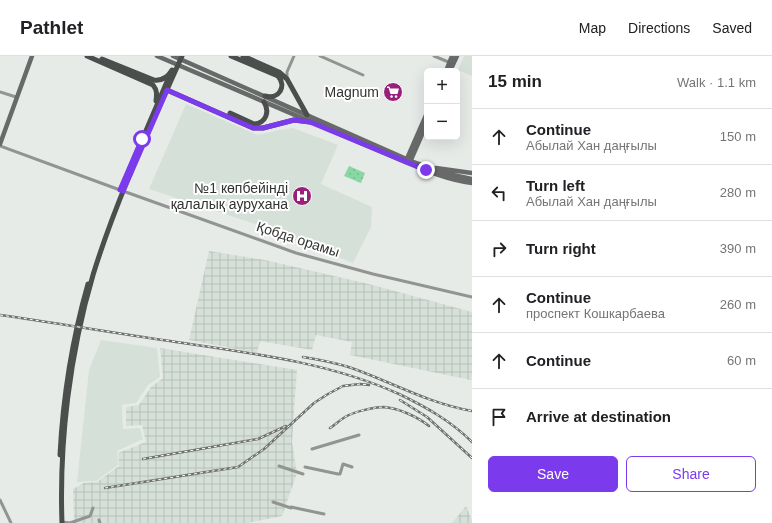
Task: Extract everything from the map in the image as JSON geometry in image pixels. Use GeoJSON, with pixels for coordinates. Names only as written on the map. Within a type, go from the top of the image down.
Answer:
{"type":"FeatureCollection","features":[{"type":"Feature","properties":{"kind":"main road"},"geometry":{"type":"LineString","coordinates":[[0,145],[32,56]]}},
{"type":"Feature","properties":{"kind":"main road"},"geometry":{"type":"LineString","coordinates":[[87,56],[153,85],[157,94],[155,108]]}},
{"type":"Feature","properties":{"kind":"main road"},"geometry":{"type":"LineString","coordinates":[[95,56],[158,81],[166,78],[172,70]]}},
{"type":"Feature","properties":{"kind":"main road"},"geometry":{"type":"LineString","coordinates":[[157,56],[276,108],[408,161],[458,177],[472,179]]}},
{"type":"Feature","properties":{"kind":"main road"},"geometry":{"type":"LineString","coordinates":[[173,56],[307,114],[445,177],[472,183]]}},
{"type":"Feature","properties":{"kind":"main road"},"geometry":{"type":"LineString","coordinates":[[61,523],[59,482],[62,422],[67,378],[75,331],[91,273],[122,190],[178,56]]}},
{"type":"Feature","properties":{"kind":"main road"},"geometry":{"type":"LineString","coordinates":[[122,190],[182,56]]}},
{"type":"Feature","properties":{"kind":"main road"},"geometry":{"type":"LineString","coordinates":[[231,56],[278,76],[282,83],[281,90],[273,97],[265,96]]}},
{"type":"Feature","properties":{"kind":"main road"},"geometry":{"type":"LineString","coordinates":[[243,56],[279,72],[287,79],[307,114]]}},
{"type":"Feature","properties":{"kind":"main road"},"geometry":{"type":"LineString","coordinates":[[450,68],[452,56]]}},
{"type":"Feature","properties":{"kind":"main road"},"geometry":{"type":"LineString","coordinates":[[448,68],[457,56]]}},
{"type":"Feature","properties":{"kind":"main road"},"geometry":{"type":"LineString","coordinates":[[168,88],[254,124],[262,122],[267,114],[267,109],[264,102]]}},
{"type":"Feature","properties":{"kind":"main road"},"geometry":{"type":"LineString","coordinates":[[168,88],[253,128],[263,128],[294,120],[310,122]]}},
{"type":"Feature","properties":{"kind":"main road"},"geometry":{"type":"LineString","coordinates":[[408,161],[424,121]]}},
{"type":"Feature","properties":{"kind":"main road"},"geometry":{"type":"LineString","coordinates":[[408,161],[424,129]]}},
{"type":"Feature","properties":{"kind":"main road"},"geometry":{"type":"LineString","coordinates":[[432,168],[472,173]]}},
{"type":"Feature","properties":{"kind":"street"},"geometry":{"type":"LineString","coordinates":[[287,79],[287,72],[294,56]]}},
{"type":"Feature","properties":{"kind":"street"},"geometry":{"type":"LineString","coordinates":[[320,56],[362,75]]}},
{"type":"Feature","properties":{"kind":"street"},"geometry":{"type":"LineString","coordinates":[[434,56],[451,63]]}},
{"type":"Feature","properties":{"kind":"street"},"geometry":{"type":"LineString","coordinates":[[0,92],[16,97]]}},
{"type":"Feature","properties":{"kind":"street","name":"Қобда орамы"},"geometry":{"type":"LineString","coordinates":[[0,145],[296,253],[373,274],[472,297]]}},
{"type":"Feature","properties":{"kind":"street"},"geometry":{"type":"LineString","coordinates":[[312,449],[359,435]]}},
{"type":"Feature","properties":{"kind":"street"},"geometry":{"type":"LineString","coordinates":[[306,467],[338,474],[340,474],[343,464],[352,467]]}},
{"type":"Feature","properties":{"kind":"street"},"geometry":{"type":"LineString","coordinates":[[279,466],[303,474]]}},
{"type":"Feature","properties":{"kind":"street"},"geometry":{"type":"LineString","coordinates":[[0,500],[11,523]]}},
{"type":"Feature","properties":{"kind":"street"},"geometry":{"type":"LineString","coordinates":[[273,502],[291,508],[324,514]]}},
{"type":"Feature","properties":{"kind":"street"},"geometry":{"type":"LineString","coordinates":[[61,523],[90,516],[93,508]]}},
{"type":"Feature","properties":{"kind":"shaded area"},"geometry":{"type":"Polygon","coordinates":[[[464,56],[472,56],[472,76],[460,71],[459,68],[464,56]]]}},
{"type":"Feature","properties":{"kind":"shaded area"},"geometry":{"type":"Polygon","coordinates":[[[186,104],[258,135],[293,128],[338,145],[321,184],[372,207],[371,227],[353,263],[258,225],[149,189],[186,104]]]}},
{"type":"Feature","properties":{"kind":"shaded area"},"geometry":{"type":"Polygon","coordinates":[[[209,251],[265,260],[369,284],[472,312],[471,380],[350,355],[352,342],[316,335],[312,350],[260,341],[257,353],[189,340],[209,251]]]}},
{"type":"Feature","properties":{"kind":"shaded area"},"geometry":{"type":"Polygon","coordinates":[[[101,340],[157,348],[160,377],[148,385],[136,403],[122,405],[123,429],[140,428],[143,439],[117,451],[118,465],[96,481],[77,482],[89,370],[101,340]]]}},
{"type":"Feature","properties":{"kind":"shaded area"},"geometry":{"type":"Polygon","coordinates":[[[160,348],[297,370],[292,442],[297,473],[282,516],[248,523],[74,523],[73,489],[84,483],[97,482],[119,466],[118,453],[146,442],[142,425],[126,426],[126,407],[139,405],[151,387],[163,378],[160,348]]]}},
{"type":"Feature","properties":{"kind":"shaded area"},"geometry":{"type":"Polygon","coordinates":[[[466,506],[472,523],[452,523],[466,506]]]}},
{"type":"Feature","properties":{"kind":"green space"},"geometry":{"type":"Polygon","coordinates":[[[349,166],[365,173],[361,183],[344,176],[349,166]]]}},
{"type":"Feature","properties":{"kind":"railway"},"geometry":{"type":"LineString","coordinates":[[0,315],[257,354],[343,373],[399,394],[419,404],[456,427],[472,442]]}},
{"type":"Feature","properties":{"kind":"railway"},"geometry":{"type":"LineString","coordinates":[[303,357],[330,362],[350,368],[442,404],[472,411]]}},
{"type":"Feature","properties":{"kind":"railway"},"geometry":{"type":"LineString","coordinates":[[105,488],[238,467],[264,449],[314,403],[328,394],[343,386],[360,384],[369,385]]}},
{"type":"Feature","properties":{"kind":"railway"},"geometry":{"type":"LineString","coordinates":[[400,400],[427,417],[472,458]]}},
{"type":"Feature","properties":{"kind":"railway"},"geometry":{"type":"LineString","coordinates":[[330,428],[353,413],[380,407],[395,409],[408,414],[429,426]]}},
{"type":"Feature","properties":{"kind":"railway"},"geometry":{"type":"LineString","coordinates":[[143,459],[258,439],[286,426]]}},
{"type":"Feature","properties":{"kind":"place","name":"Magnum"},"geometry":{"type":"Point","coordinates":[393,92]}},
{"type":"Feature","properties":{"kind":"place","name":"№1 көпбейінді қалалық аурухана"},"geometry":{"type":"Point","coordinates":[302,196]}},
{"type":"Feature","properties":{"kind":"route"},"geometry":{"type":"LineString","coordinates":[[142,139],[120,190],[123,191],[167,90],[253,128],[263,128],[294,120],[310,122],[426,170]]}}]}
